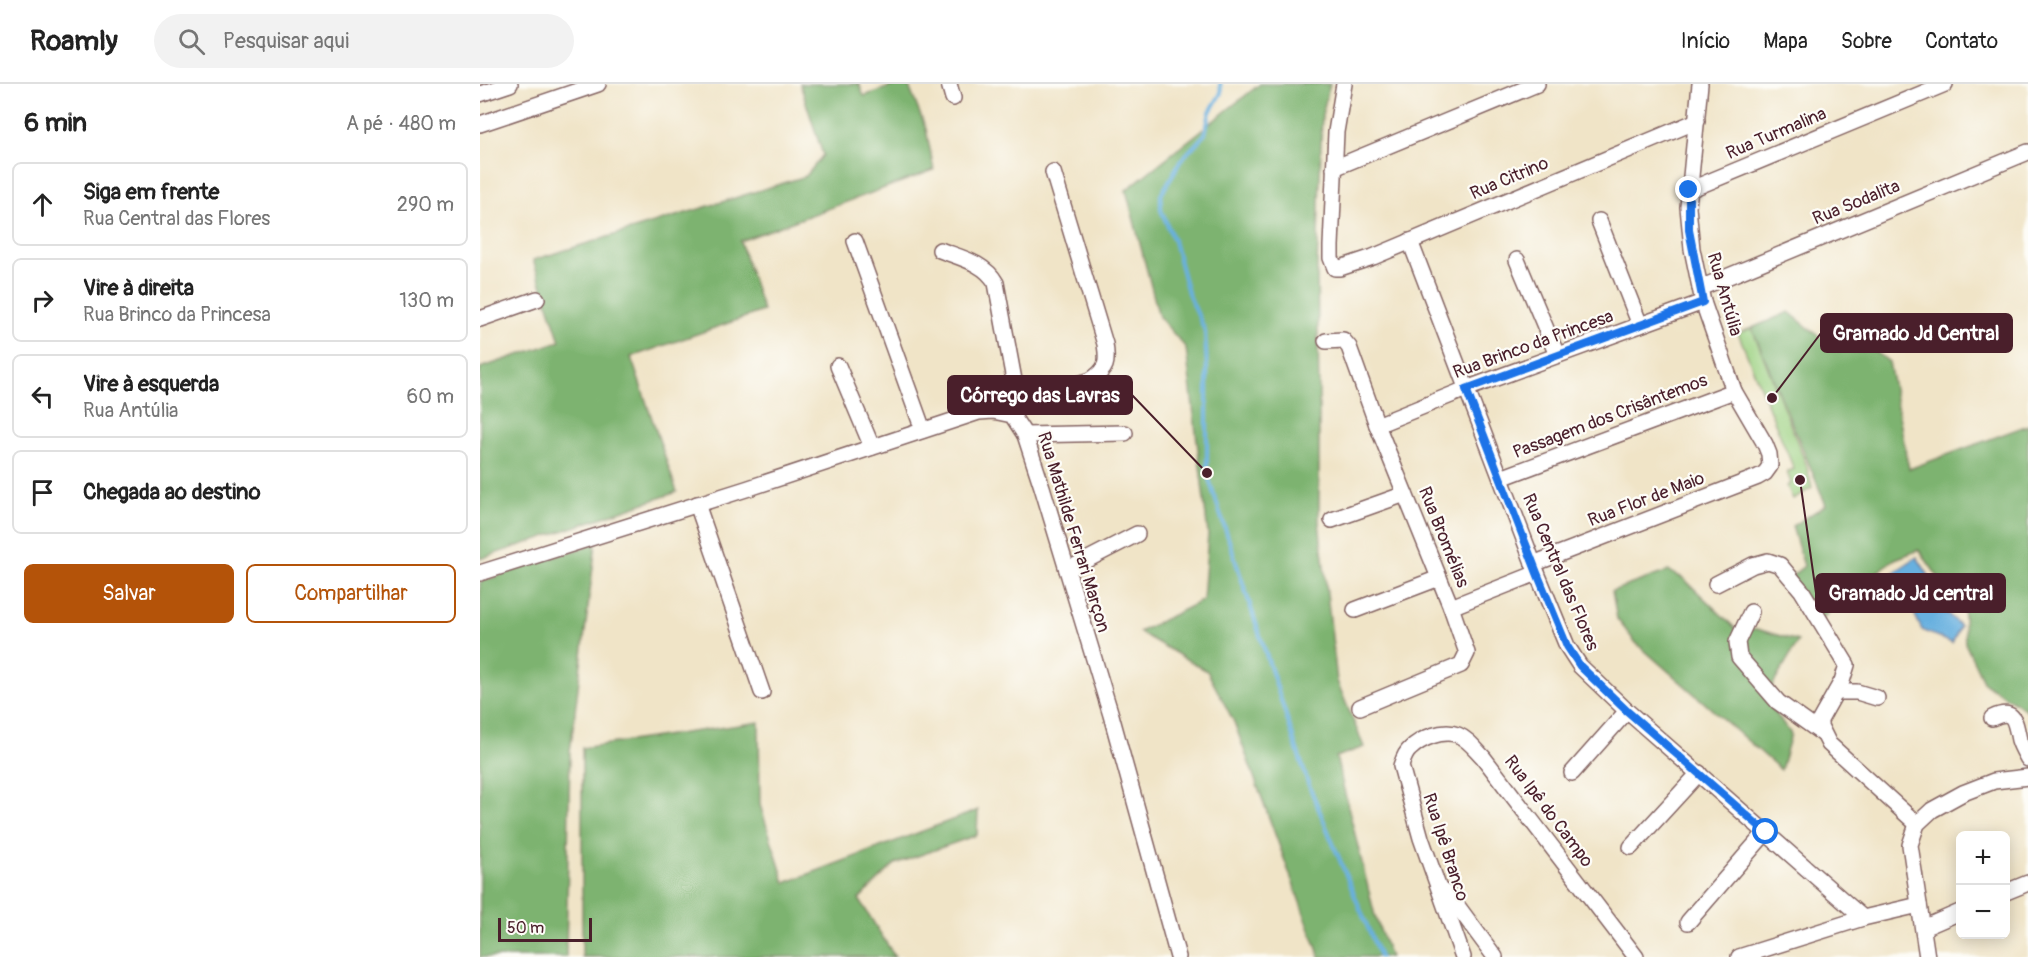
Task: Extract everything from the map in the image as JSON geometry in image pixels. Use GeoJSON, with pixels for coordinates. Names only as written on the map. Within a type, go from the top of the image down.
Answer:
{"type":"FeatureCollection","features":[{"type":"Feature","properties":{"kind":"street"},"geometry":{"type":"LineString","coordinates":[[480,94],[510,84]]}},
{"type":"Feature","properties":{"kind":"street"},"geometry":{"type":"LineString","coordinates":[[480,124],[598,84]]}},
{"type":"Feature","properties":{"kind":"street"},"geometry":{"type":"LineString","coordinates":[[1344,84],[1336,132],[1334,168],[1537,84]]}},
{"type":"Feature","properties":{"kind":"street","name":"Rua Antúlia"},"geometry":{"type":"LineString","coordinates":[[1700,84],[1689,190],[1689,230],[1701,295],[1734,391],[1765,444],[1770,466]]}},
{"type":"Feature","properties":{"kind":"street","name":"Rua Turmalina"},"geometry":{"type":"LineString","coordinates":[[1689,190],[1945,84]]}},
{"type":"Feature","properties":{"kind":"street","name":"Rua Citrino"},"geometry":{"type":"LineString","coordinates":[[1334,168],[1331,258],[1335,268],[1340,268],[1362,261],[1697,121]]}},
{"type":"Feature","properties":{"kind":"street","name":"Rua Sodalita"},"geometry":{"type":"LineString","coordinates":[[1701,295],[2028,152]]}},
{"type":"Feature","properties":{"kind":"street"},"geometry":{"type":"LineString","coordinates":[[480,573],[980,412],[1013,409],[1091,380],[1100,374],[1105,367],[1107,357],[1053,172]]}},
{"type":"Feature","properties":{"kind":"street"},"geometry":{"type":"LineString","coordinates":[[1599,221],[1640,325]]}},
{"type":"Feature","properties":{"kind":"street"},"geometry":{"type":"LineString","coordinates":[[855,241],[923,430]]}},
{"type":"Feature","properties":{"kind":"street","name":"Rua Central das Flores"},"geometry":{"type":"LineString","coordinates":[[1410,241],[1535,569],[1567,646],[1580,666],[1627,711],[1863,918]]}},
{"type":"Feature","properties":{"kind":"street"},"geometry":{"type":"LineString","coordinates":[[940,250],[984,268],[996,283],[1014,380],[1013,409]]}},
{"type":"Feature","properties":{"kind":"street"},"geometry":{"type":"LineString","coordinates":[[1517,260],[1557,355]]}},
{"type":"Feature","properties":{"kind":"street","name":"Rua Brinco da Princesa"},"geometry":{"type":"LineString","coordinates":[[1377,425],[1466,389],[1640,325],[1701,295]]}},
{"type":"Feature","properties":{"kind":"street"},"geometry":{"type":"LineString","coordinates":[[480,318],[537,299]]}},
{"type":"Feature","properties":{"kind":"street","name":"Rua Bromélias"},"geometry":{"type":"LineString","coordinates":[[1326,341],[1343,340],[1349,347],[1377,425],[1451,607],[1467,653],[1461,665],[1360,706]]}},
{"type":"Feature","properties":{"kind":"street"},"geometry":{"type":"LineString","coordinates":[[838,366],[872,447]]}},
{"type":"Feature","properties":{"kind":"street","name":"Passagem dos Crisântemos"},"geometry":{"type":"LineString","coordinates":[[1501,478],[1734,391]]}},
{"type":"Feature","properties":{"kind":"street","name":"Rua Mathilde Ferrari Marçon"},"geometry":{"type":"LineString","coordinates":[[1013,409],[1025,435],[1112,715],[1178,957]]}},
{"type":"Feature","properties":{"kind":"street"},"geometry":{"type":"LineString","coordinates":[[1025,435],[1125,433]]}},
{"type":"Feature","properties":{"kind":"street","name":"Rua Flor de Maio"},"geometry":{"type":"LineString","coordinates":[[1451,607],[1535,569],[1758,477],[1770,466]]}},
{"type":"Feature","properties":{"kind":"street"},"geometry":{"type":"LineString","coordinates":[[1332,520],[1405,494]]}},
{"type":"Feature","properties":{"kind":"street"},"geometry":{"type":"LineString","coordinates":[[697,504],[762,692]]}},
{"type":"Feature","properties":{"kind":"street"},"geometry":{"type":"LineString","coordinates":[[1067,570],[1137,534]]}},
{"type":"Feature","properties":{"kind":"street"},"geometry":{"type":"LineString","coordinates":[[1716,584],[1753,565],[1768,561],[1780,565],[1802,591],[1847,665],[1842,681],[1820,720],[1823,734],[1829,744],[1917,824]]}},
{"type":"Feature","properties":{"kind":"street"},"geometry":{"type":"LineString","coordinates":[[1355,610],[1439,578]]}},
{"type":"Feature","properties":{"kind":"street"},"geometry":{"type":"LineString","coordinates":[[1751,612],[1737,642],[1740,657],[1778,702],[1823,734]]}},
{"type":"Feature","properties":{"kind":"street"},"geometry":{"type":"LineString","coordinates":[[1836,692],[1865,693],[1876,698]]}},
{"type":"Feature","properties":{"kind":"street"},"geometry":{"type":"LineString","coordinates":[[1572,773],[1627,711]]}},
{"type":"Feature","properties":{"kind":"street"},"geometry":{"type":"LineString","coordinates":[[1992,718],[2003,713],[2013,718],[2028,759]]}},
{"type":"Feature","properties":{"kind":"street","name":"Rua Ipê do Campo"},"geometry":{"type":"LineString","coordinates":[[1409,749],[1431,736],[1440,734],[1461,736],[1468,742],[1636,957]]}},
{"type":"Feature","properties":{"kind":"street","name":"Rua Ipê Branco"},"geometry":{"type":"LineString","coordinates":[[1409,749],[1401,766],[1403,777],[1438,890],[1463,957]]}},
{"type":"Feature","properties":{"kind":"street"},"geometry":{"type":"LineString","coordinates":[[1631,847],[1699,774]]}},
{"type":"Feature","properties":{"kind":"street"},"geometry":{"type":"LineString","coordinates":[[1927,957],[1910,845],[1917,824],[1932,810],[1963,793],[1994,782],[2028,777]]}},
{"type":"Feature","properties":{"kind":"street"},"geometry":{"type":"LineString","coordinates":[[1688,922],[1766,832]]}},
{"type":"Feature","properties":{"kind":"street"},"geometry":{"type":"LineString","coordinates":[[2010,891],[2028,884]]}},
{"type":"Feature","properties":{"kind":"street"},"geometry":{"type":"LineString","coordinates":[[1438,890],[1450,896],[1495,957]]}},
{"type":"Feature","properties":{"kind":"street"},"geometry":{"type":"LineString","coordinates":[[1738,957],[1863,918],[1919,905]]}},
{"type":"Feature","properties":{"kind":"street"},"geometry":{"type":"LineString","coordinates":[[1923,928],[1956,914]]}},
{"type":"Feature","properties":{"kind":"green space"},"geometry":{"type":"Polygon","coordinates":[[[800,84],[859,84],[864,96],[898,84],[908,84],[926,129],[934,170],[740,241],[763,311],[631,357],[677,492],[480,559],[480,368],[560,341],[533,260],[806,176],[823,155],[800,84]]]}},
{"type":"Feature","properties":{"kind":"green space"},"geometry":{"type":"Polygon","coordinates":[[[1260,84],[1330,84],[1322,115],[1317,269],[1319,522],[1337,681],[1364,747],[1336,757],[1375,916],[1390,957],[1320,957],[1234,722],[1207,671],[1139,632],[1203,600],[1208,534],[1186,348],[1159,317],[1126,190],[1260,84]]]}},
{"type":"Feature","properties":{"kind":"green space"},"geometry":{"type":"Polygon","coordinates":[[[1789,312],[1820,337],[1849,331],[1889,362],[1909,469],[2028,425],[2028,711],[1984,683],[1965,643],[1963,596],[1938,577],[1919,550],[1895,559],[1843,598],[1814,627],[1783,583],[1804,566],[1792,526],[1826,505],[1752,328],[1789,312]]]}},
{"type":"Feature","properties":{"kind":"green space"},"geometry":{"type":"Polygon","coordinates":[[[1752,328],[1806,464],[1812,488],[1793,499],[1787,486],[1791,483],[1787,472],[1794,469],[1738,333],[1752,328]]]}},
{"type":"Feature","properties":{"kind":"green space"},"geometry":{"type":"Polygon","coordinates":[[[596,543],[570,752],[566,957],[480,957],[480,582],[596,543]]]}},
{"type":"Feature","properties":{"kind":"green space"},"geometry":{"type":"Polygon","coordinates":[[[1668,571],[1683,578],[1735,628],[1757,629],[1798,641],[1765,699],[1791,734],[1781,770],[1636,643],[1617,619],[1612,591],[1668,571]]]}},
{"type":"Feature","properties":{"kind":"green space"},"geometry":{"type":"Polygon","coordinates":[[[759,722],[760,805],[785,883],[978,810],[977,835],[895,864],[859,899],[895,957],[582,957],[582,748],[759,722]]]}},
{"type":"Feature","properties":{"kind":"water"},"geometry":{"type":"Polygon","coordinates":[[[1917,557],[1931,579],[1941,607],[1960,626],[1952,643],[1922,630],[1908,600],[1905,581],[1893,573],[1917,557]]]}},
{"type":"Feature","properties":{"kind":"waterway"},"geometry":{"type":"LineString","coordinates":[[1220,84],[1221,93],[1210,112],[1205,134],[1181,160],[1161,195],[1161,210],[1174,241],[1188,293],[1205,331],[1207,473],[1308,783],[1380,957]]}},
{"type":"Feature","properties":{"kind":"place","name":"Gramado Jd Central"},"geometry":{"type":"Point","coordinates":[1772,398]}},
{"type":"Feature","properties":{"kind":"place","name":"Córrego das Lavras"},"geometry":{"type":"Point","coordinates":[1207,473]}},
{"type":"Feature","properties":{"kind":"place","name":"Gramado Jd central"},"geometry":{"type":"Point","coordinates":[1800,480]}},
{"type":"Feature","properties":{"kind":"route"},"geometry":{"type":"LineString","coordinates":[[1689,190],[1689,230],[1703,302],[1466,389],[1567,646],[1580,666],[1627,711],[1766,832]]}}]}
